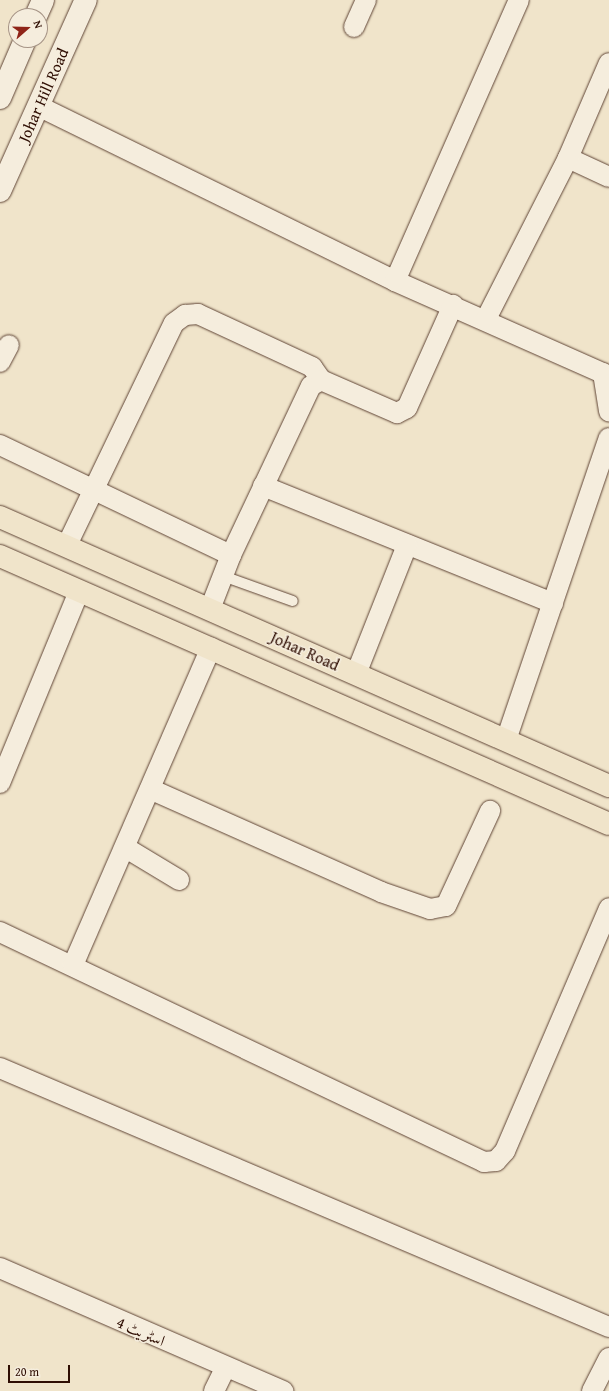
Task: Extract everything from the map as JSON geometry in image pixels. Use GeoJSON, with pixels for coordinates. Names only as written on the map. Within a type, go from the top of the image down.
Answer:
{"type":"FeatureCollection","features":[{"type":"Feature","properties":{"kind":"main road","name":"Johar Road"},"geometry":{"type":"LineString","coordinates":[[1,517],[67,544],[609,786]]}},
{"type":"Feature","properties":{"kind":"main road"},"geometry":{"type":"LineString","coordinates":[[0,556],[609,824]]}},
{"type":"Feature","properties":{"kind":"street","name":"Johar Hill Road"},"geometry":{"type":"LineString","coordinates":[[0,191],[86,0]]}},
{"type":"Feature","properties":{"kind":"street"},"geometry":{"type":"LineString","coordinates":[[354,27],[366,0]]}},
{"type":"Feature","properties":{"kind":"street"},"geometry":{"type":"LineString","coordinates":[[395,281],[519,0]]}},
{"type":"Feature","properties":{"kind":"street"},"geometry":{"type":"LineString","coordinates":[[0,98],[22,48]]}},
{"type":"Feature","properties":{"kind":"street"},"geometry":{"type":"LineString","coordinates":[[486,319],[568,158],[609,63]]}},
{"type":"Feature","properties":{"kind":"street"},"geometry":{"type":"LineString","coordinates":[[38,106],[395,281],[486,319],[606,374],[609,412]]}},
{"type":"Feature","properties":{"kind":"street"},"geometry":{"type":"LineString","coordinates":[[568,158],[609,177]]}},
{"type":"Feature","properties":{"kind":"street"},"geometry":{"type":"LineString","coordinates":[[67,544],[174,323],[185,315],[198,314],[312,366],[321,380],[397,413],[407,408],[453,305]]}},
{"type":"Feature","properties":{"kind":"street"},"geometry":{"type":"LineString","coordinates":[[210,609],[231,555],[311,386],[321,380]]}},
{"type":"Feature","properties":{"kind":"street"},"geometry":{"type":"LineString","coordinates":[[506,740],[609,438]]}},
{"type":"Feature","properties":{"kind":"street"},"geometry":{"type":"LineString","coordinates":[[0,445],[231,555]]}},
{"type":"Feature","properties":{"kind":"street"},"geometry":{"type":"LineString","coordinates":[[263,486],[553,603]]}},
{"type":"Feature","properties":{"kind":"street"},"geometry":{"type":"LineString","coordinates":[[356,674],[407,545]]}},
{"type":"Feature","properties":{"kind":"street"},"geometry":{"type":"LineString","coordinates":[[0,782],[79,591]]}},
{"type":"Feature","properties":{"kind":"street"},"geometry":{"type":"LineString","coordinates":[[73,965],[126,848],[211,648]]}},
{"type":"Feature","properties":{"kind":"street"},"geometry":{"type":"LineString","coordinates":[[150,789],[381,892],[430,909],[446,906],[490,811]]}},
{"type":"Feature","properties":{"kind":"street"},"geometry":{"type":"LineString","coordinates":[[126,848],[179,880]]}},
{"type":"Feature","properties":{"kind":"street"},"geometry":{"type":"LineString","coordinates":[[0,932],[73,965],[484,1162],[496,1161],[505,1151],[609,908]]}},
{"type":"Feature","properties":{"kind":"street"},"geometry":{"type":"LineString","coordinates":[[0,1068],[609,1327]]}},
{"type":"Feature","properties":{"kind":"street","name":"اسٹریٹ 4"},"geometry":{"type":"LineString","coordinates":[[0,1268],[225,1368],[284,1391]]}},
{"type":"Feature","properties":{"kind":"street"},"geometry":{"type":"LineString","coordinates":[[592,1391],[609,1358]]}},
{"type":"Feature","properties":{"kind":"street"},"geometry":{"type":"LineString","coordinates":[[214,1391],[225,1368]]}},
{"type":"Feature","properties":{"kind":"lane"},"geometry":{"type":"LineString","coordinates":[[223,576],[293,601]]}}]}
